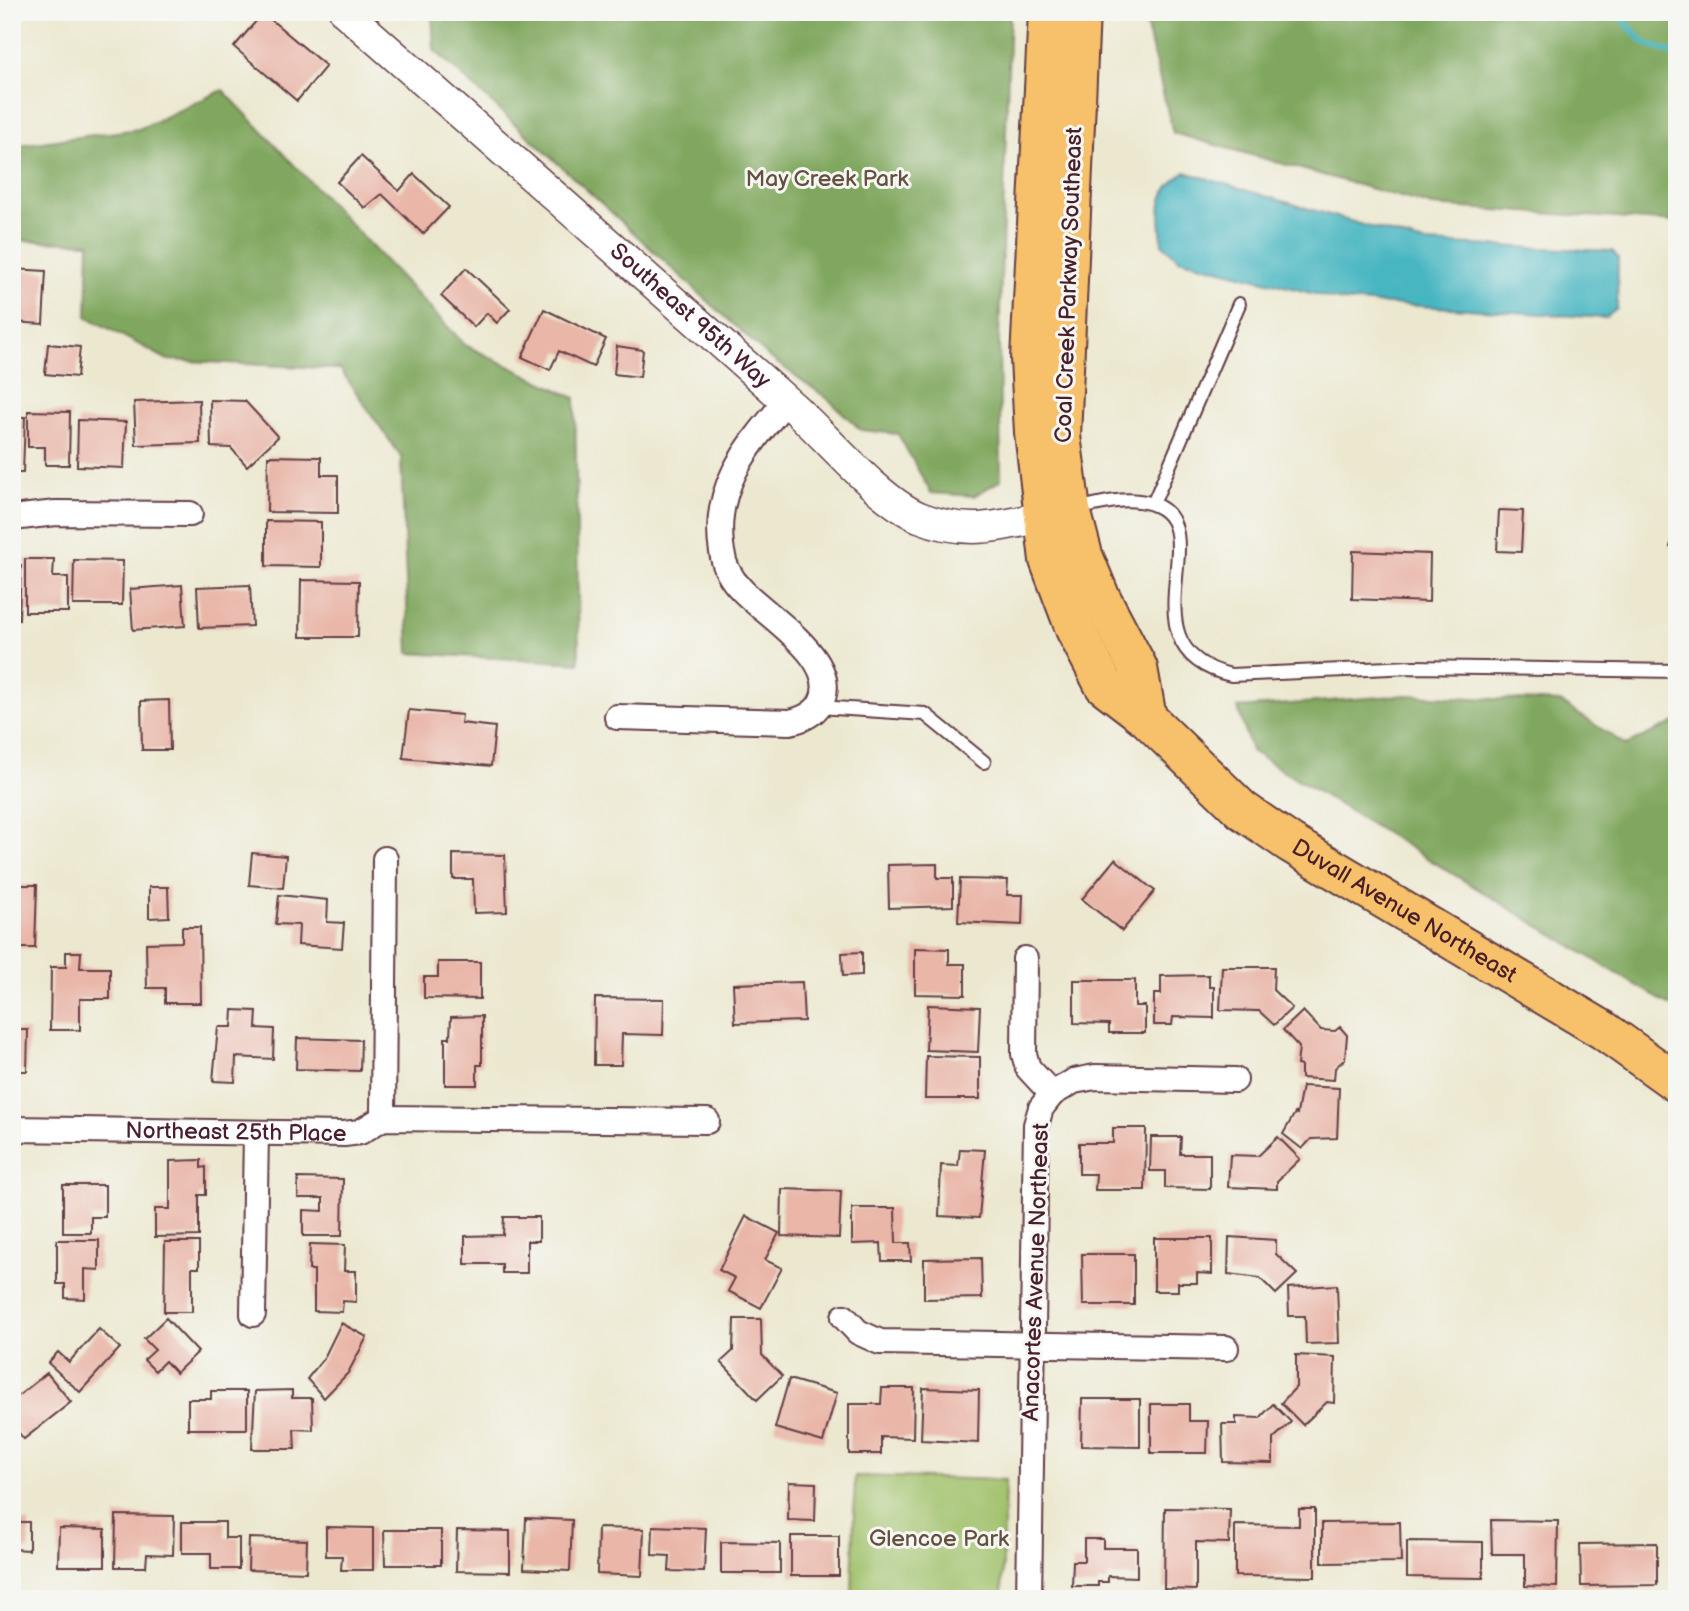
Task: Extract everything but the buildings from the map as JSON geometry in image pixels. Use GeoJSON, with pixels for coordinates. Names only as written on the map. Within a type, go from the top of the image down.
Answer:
{"type":"FeatureCollection","features":[{"type":"Feature","properties":{"kind":"main road","name":"Coal Creek Parkway Southeast"},"geometry":{"type":"LineString","coordinates":[[1048,12],[1030,310],[1030,359],[1057,513],[1083,555],[1098,594],[1138,668],[1147,718]]}},
{"type":"Feature","properties":{"kind":"main road","name":"Coal Creek Parkway Southeast"},"geometry":{"type":"LineString","coordinates":[[1057,513],[1080,12]]}},
{"type":"Feature","properties":{"kind":"main road","name":"Duvall Avenue Northeast"},"geometry":{"type":"LineString","coordinates":[[1057,513],[1049,560],[1081,640],[1104,685],[1147,718],[1241,810],[1290,843],[1603,1030],[1677,1083]]}},
{"type":"Feature","properties":{"kind":"street","name":"Southeast 95th Way"},"geometry":{"type":"LineString","coordinates":[[345,12],[786,401],[888,497],[915,515],[944,526],[976,530],[1057,513]]}},
{"type":"Feature","properties":{"kind":"street"},"geometry":{"type":"LineString","coordinates":[[617,718],[790,722],[801,720],[818,707],[825,686],[816,660],[740,589],[725,566],[721,550],[721,503],[733,469],[786,401]]}},
{"type":"Feature","properties":{"kind":"street"},"geometry":{"type":"LineString","coordinates":[[12,518],[56,513],[190,514]]}},
{"type":"Feature","properties":{"kind":"street"},"geometry":{"type":"LineString","coordinates":[[383,1118],[385,859]]}},
{"type":"Feature","properties":{"kind":"street","name":"Anacortes Avenue Northeast"},"geometry":{"type":"LineString","coordinates":[[1025,959],[1024,1054],[1028,1068],[1052,1094],[1041,1108],[1036,1125],[1029,1599]]}},
{"type":"Feature","properties":{"kind":"street"},"geometry":{"type":"LineString","coordinates":[[1052,1094],[1074,1081],[1095,1077],[1235,1080]]}},
{"type":"Feature","properties":{"kind":"street","name":"Northeast 25th Place"},"geometry":{"type":"LineString","coordinates":[[12,1129],[344,1134],[360,1132],[383,1118],[707,1121]]}},
{"type":"Feature","properties":{"kind":"street"},"geometry":{"type":"LineString","coordinates":[[253,1314],[256,1133]]}},
{"type":"Feature","properties":{"kind":"street"},"geometry":{"type":"LineString","coordinates":[[844,1317],[858,1332],[880,1342],[1226,1348]]}},
{"type":"Feature","properties":{"kind":"lane"},"geometry":{"type":"LineString","coordinates":[[1153,504],[1239,304]]}},
{"type":"Feature","properties":{"kind":"lane"},"geometry":{"type":"LineString","coordinates":[[1057,513],[1123,500],[1153,504],[1165,510],[1177,531],[1178,573],[1172,607],[1181,644],[1191,657],[1210,670],[1231,675],[1412,667],[1677,671]]}},
{"type":"Feature","properties":{"kind":"lane"},"geometry":{"type":"LineString","coordinates":[[818,707],[925,714],[984,762]]}},
{"type":"Feature","properties":{"kind":"green space","name":"May Creek Park"},"geometry":{"type":"Polygon","coordinates":[[[432,12],[1010,12],[999,340],[1001,480],[974,496],[931,493],[898,434],[861,430],[828,399],[769,357],[434,50],[432,12]]]}},
{"type":"Feature","properties":{"kind":"green space"},"geometry":{"type":"Polygon","coordinates":[[[1143,12],[1677,12],[1677,222],[1433,206],[1173,133],[1143,12]]]}},
{"type":"Feature","properties":{"kind":"green space"},"geometry":{"type":"Polygon","coordinates":[[[223,90],[465,345],[575,398],[579,663],[409,653],[401,457],[340,369],[168,360],[87,317],[89,243],[12,240],[12,146],[139,129],[223,90]]]}},
{"type":"Feature","properties":{"kind":"green space"},"geometry":{"type":"Polygon","coordinates":[[[1407,695],[1560,702],[1626,745],[1677,721],[1677,1010],[1251,751],[1238,708],[1407,695]]]}},
{"type":"Feature","properties":{"kind":"green space","name":"Glencoe Park"},"geometry":{"type":"Polygon","coordinates":[[[855,1476],[1005,1480],[1002,1599],[852,1599],[855,1476]]]}},
{"type":"Feature","properties":{"kind":"water"},"geometry":{"type":"Polygon","coordinates":[[[1185,172],[1424,243],[1613,251],[1618,258],[1617,309],[1605,318],[1342,301],[1179,259],[1162,244],[1160,212],[1168,187],[1185,172]]]}},
{"type":"Feature","properties":{"kind":"waterway"},"geometry":{"type":"LineString","coordinates":[[1616,12],[1644,43],[1677,55]]}}]}
